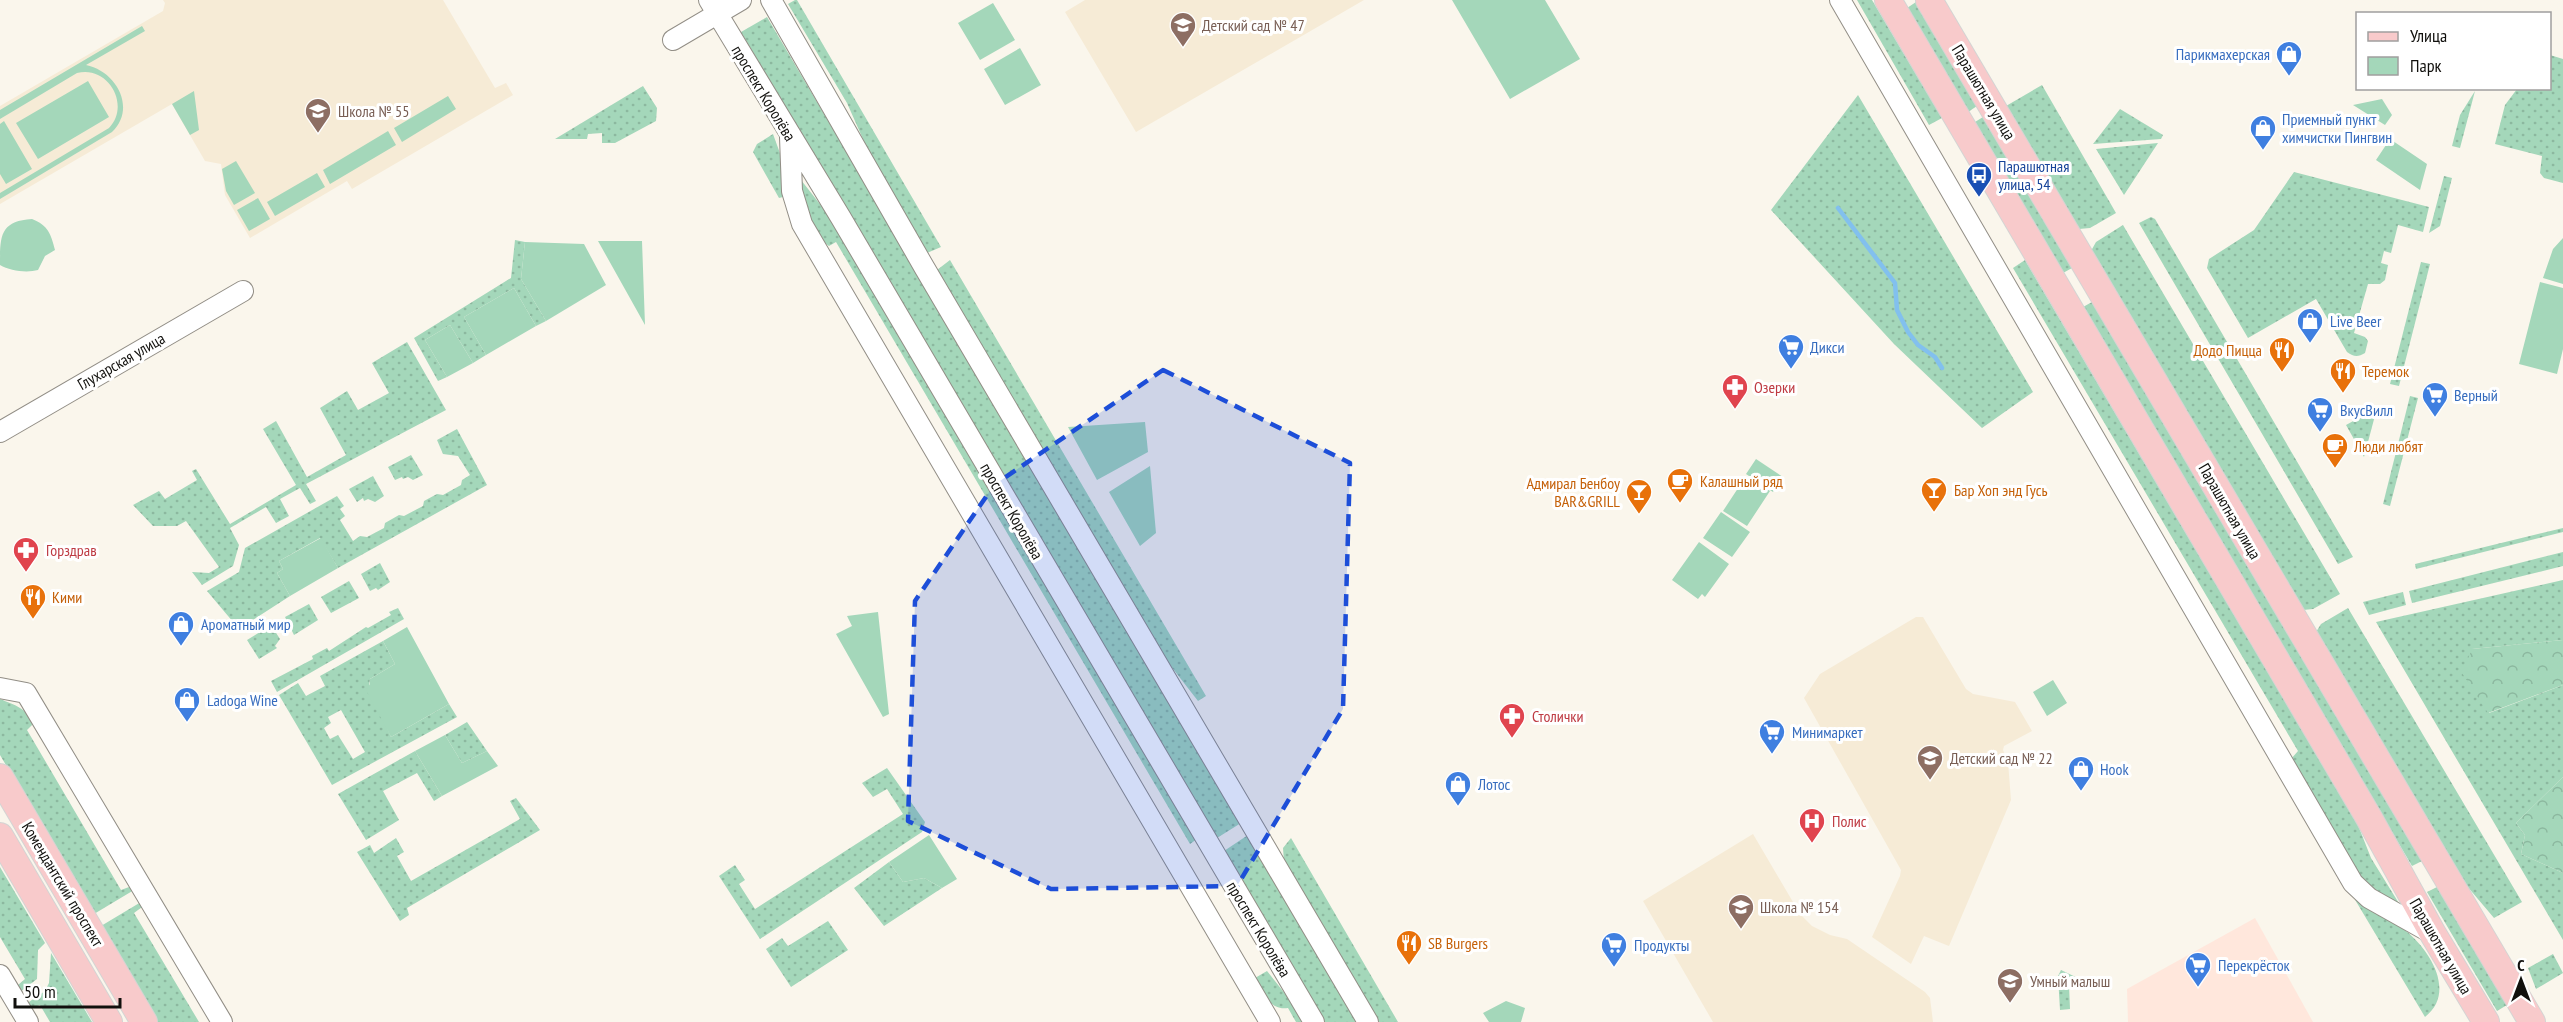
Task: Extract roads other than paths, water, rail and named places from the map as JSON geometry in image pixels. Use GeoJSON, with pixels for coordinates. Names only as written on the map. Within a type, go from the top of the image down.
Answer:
{"type":"FeatureCollection","features":[{"type":"Feature","properties":{"kind":"main road","name":"Парашютная улица"},"geometry":{"type":"LineString","coordinates":[[1888,0],[2486,1022]]}},
{"type":"Feature","properties":{"kind":"main road","name":"Парашютная улица"},"geometry":{"type":"LineString","coordinates":[[1929,0],[2532,1022]]}},
{"type":"Feature","properties":{"kind":"main road"},"geometry":{"type":"LineString","coordinates":[[2068,306],[2070,288],[2076,284],[2090,282],[2098,286]]}},
{"type":"Feature","properties":{"kind":"main road","name":"Комендантский проспект"},"geometry":{"type":"LineString","coordinates":[[0,777],[144,1022]]}},
{"type":"Feature","properties":{"kind":"main road","name":"Комендантский проспект"},"geometry":{"type":"LineString","coordinates":[[0,836],[109,1022]]}},
{"type":"Feature","properties":{"kind":"main road"},"geometry":{"type":"LineString","coordinates":[[2402,877],[2420,881],[2427,879],[2435,859]]}},
{"type":"Feature","properties":{"kind":"street"},"geometry":{"type":"LineString","coordinates":[[673,40],[713,7],[741,0]]}},
{"type":"Feature","properties":{"kind":"street"},"geometry":{"type":"LineString","coordinates":[[771,0],[924,267],[1368,1022]]}},
{"type":"Feature","properties":{"kind":"street"},"geometry":{"type":"LineString","coordinates":[[1840,0],[2353,883],[2369,898],[2433,934]]}},
{"type":"Feature","properties":{"kind":"street","name":"проспект Королёва"},"geometry":{"type":"LineString","coordinates":[[713,7],[847,228],[1314,1022]]}},
{"type":"Feature","properties":{"kind":"street"},"geometry":{"type":"LineString","coordinates":[[790,137],[792,191],[802,224],[1270,1022]]}},
{"type":"Feature","properties":{"kind":"street","name":"Глухарская улица"},"geometry":{"type":"LineString","coordinates":[[0,432],[243,291]]}},
{"type":"Feature","properties":{"kind":"street"},"geometry":{"type":"LineString","coordinates":[[0,688],[26,693],[222,1022]]}},
{"type":"Feature","properties":{"kind":"street"},"geometry":{"type":"LineString","coordinates":[[0,975],[28,1022]]}},
{"type":"Feature","properties":{"kind":"waterway"},"geometry":{"type":"LineString","coordinates":[[1838,208],[1895,283],[1897,310],[1908,332],[1918,345],[1935,357],[1942,368]]}},
{"type":"Feature","properties":{"kind":"place","name":"Детский сад № 47"},"geometry":{"type":"Point","coordinates":[1183,48]}},
{"type":"Feature","properties":{"kind":"place","name":"Парикмахерская"},"geometry":{"type":"Point","coordinates":[2289,77]}},
{"type":"Feature","properties":{"kind":"place","name":"Школа № 55"},"geometry":{"type":"Point","coordinates":[318,134]}},
{"type":"Feature","properties":{"kind":"place","name":"Приемный пункт химчистки Пингвин"},"geometry":{"type":"Point","coordinates":[2263,151]}},
{"type":"Feature","properties":{"kind":"place","name":"Парашютная улица, 54"},"geometry":{"type":"Point","coordinates":[1979,198]}},
{"type":"Feature","properties":{"kind":"place","name":"Live Beer"},"geometry":{"type":"Point","coordinates":[2310,344]}},
{"type":"Feature","properties":{"kind":"place","name":"Дикси"},"geometry":{"type":"Point","coordinates":[1791,370]}},
{"type":"Feature","properties":{"kind":"place","name":"Додо Пицца"},"geometry":{"type":"Point","coordinates":[2282,373]}},
{"type":"Feature","properties":{"kind":"place","name":"Теремок"},"geometry":{"type":"Point","coordinates":[2343,394]}},
{"type":"Feature","properties":{"kind":"place","name":"Озерки"},"geometry":{"type":"Point","coordinates":[1735,410]}},
{"type":"Feature","properties":{"kind":"place","name":"Верный"},"geometry":{"type":"Point","coordinates":[2435,418]}},
{"type":"Feature","properties":{"kind":"place","name":"ВкусВилл"},"geometry":{"type":"Point","coordinates":[2320,433]}},
{"type":"Feature","properties":{"kind":"place","name":"Люди любят"},"geometry":{"type":"Point","coordinates":[2335,469]}},
{"type":"Feature","properties":{"kind":"place","name":"Калашный ряд"},"geometry":{"type":"Point","coordinates":[1680,504]}},
{"type":"Feature","properties":{"kind":"place","name":"Бар Хоп энд Гусь"},"geometry":{"type":"Point","coordinates":[1934,513]}},
{"type":"Feature","properties":{"kind":"place","name":"Адмирал Бенбоу BAR&GRILL"},"geometry":{"type":"Point","coordinates":[1639,515]}},
{"type":"Feature","properties":{"kind":"place","name":"Горздрав"},"geometry":{"type":"Point","coordinates":[26,573]}},
{"type":"Feature","properties":{"kind":"place","name":"Кими"},"geometry":{"type":"Point","coordinates":[33,620]}},
{"type":"Feature","properties":{"kind":"place","name":"Ароматный мир"},"geometry":{"type":"Point","coordinates":[181,647]}},
{"type":"Feature","properties":{"kind":"place","name":"Ladoga Wine"},"geometry":{"type":"Point","coordinates":[187,723]}},
{"type":"Feature","properties":{"kind":"place","name":"Столички"},"geometry":{"type":"Point","coordinates":[1512,739]}},
{"type":"Feature","properties":{"kind":"place","name":"Минимаркет"},"geometry":{"type":"Point","coordinates":[1772,755]}},
{"type":"Feature","properties":{"kind":"place","name":"Детский сад № 22"},"geometry":{"type":"Point","coordinates":[1930,781]}},
{"type":"Feature","properties":{"kind":"place","name":"Hook"},"geometry":{"type":"Point","coordinates":[2081,792]}},
{"type":"Feature","properties":{"kind":"place","name":"Лотос"},"geometry":{"type":"Point","coordinates":[1458,807]}},
{"type":"Feature","properties":{"kind":"place","name":"Полис"},"geometry":{"type":"Point","coordinates":[1812,844]}},
{"type":"Feature","properties":{"kind":"place","name":"Школа № 154"},"geometry":{"type":"Point","coordinates":[1741,930]}},
{"type":"Feature","properties":{"kind":"place","name":"SB Burgers"},"geometry":{"type":"Point","coordinates":[1409,966]}},
{"type":"Feature","properties":{"kind":"place","name":"Продукты"},"geometry":{"type":"Point","coordinates":[1614,968]}},
{"type":"Feature","properties":{"kind":"place","name":"Перекрёсток"},"geometry":{"type":"Point","coordinates":[2198,988]}},
{"type":"Feature","properties":{"kind":"place","name":"Умный малыш"},"geometry":{"type":"Point","coordinates":[2010,1004]}}]}
